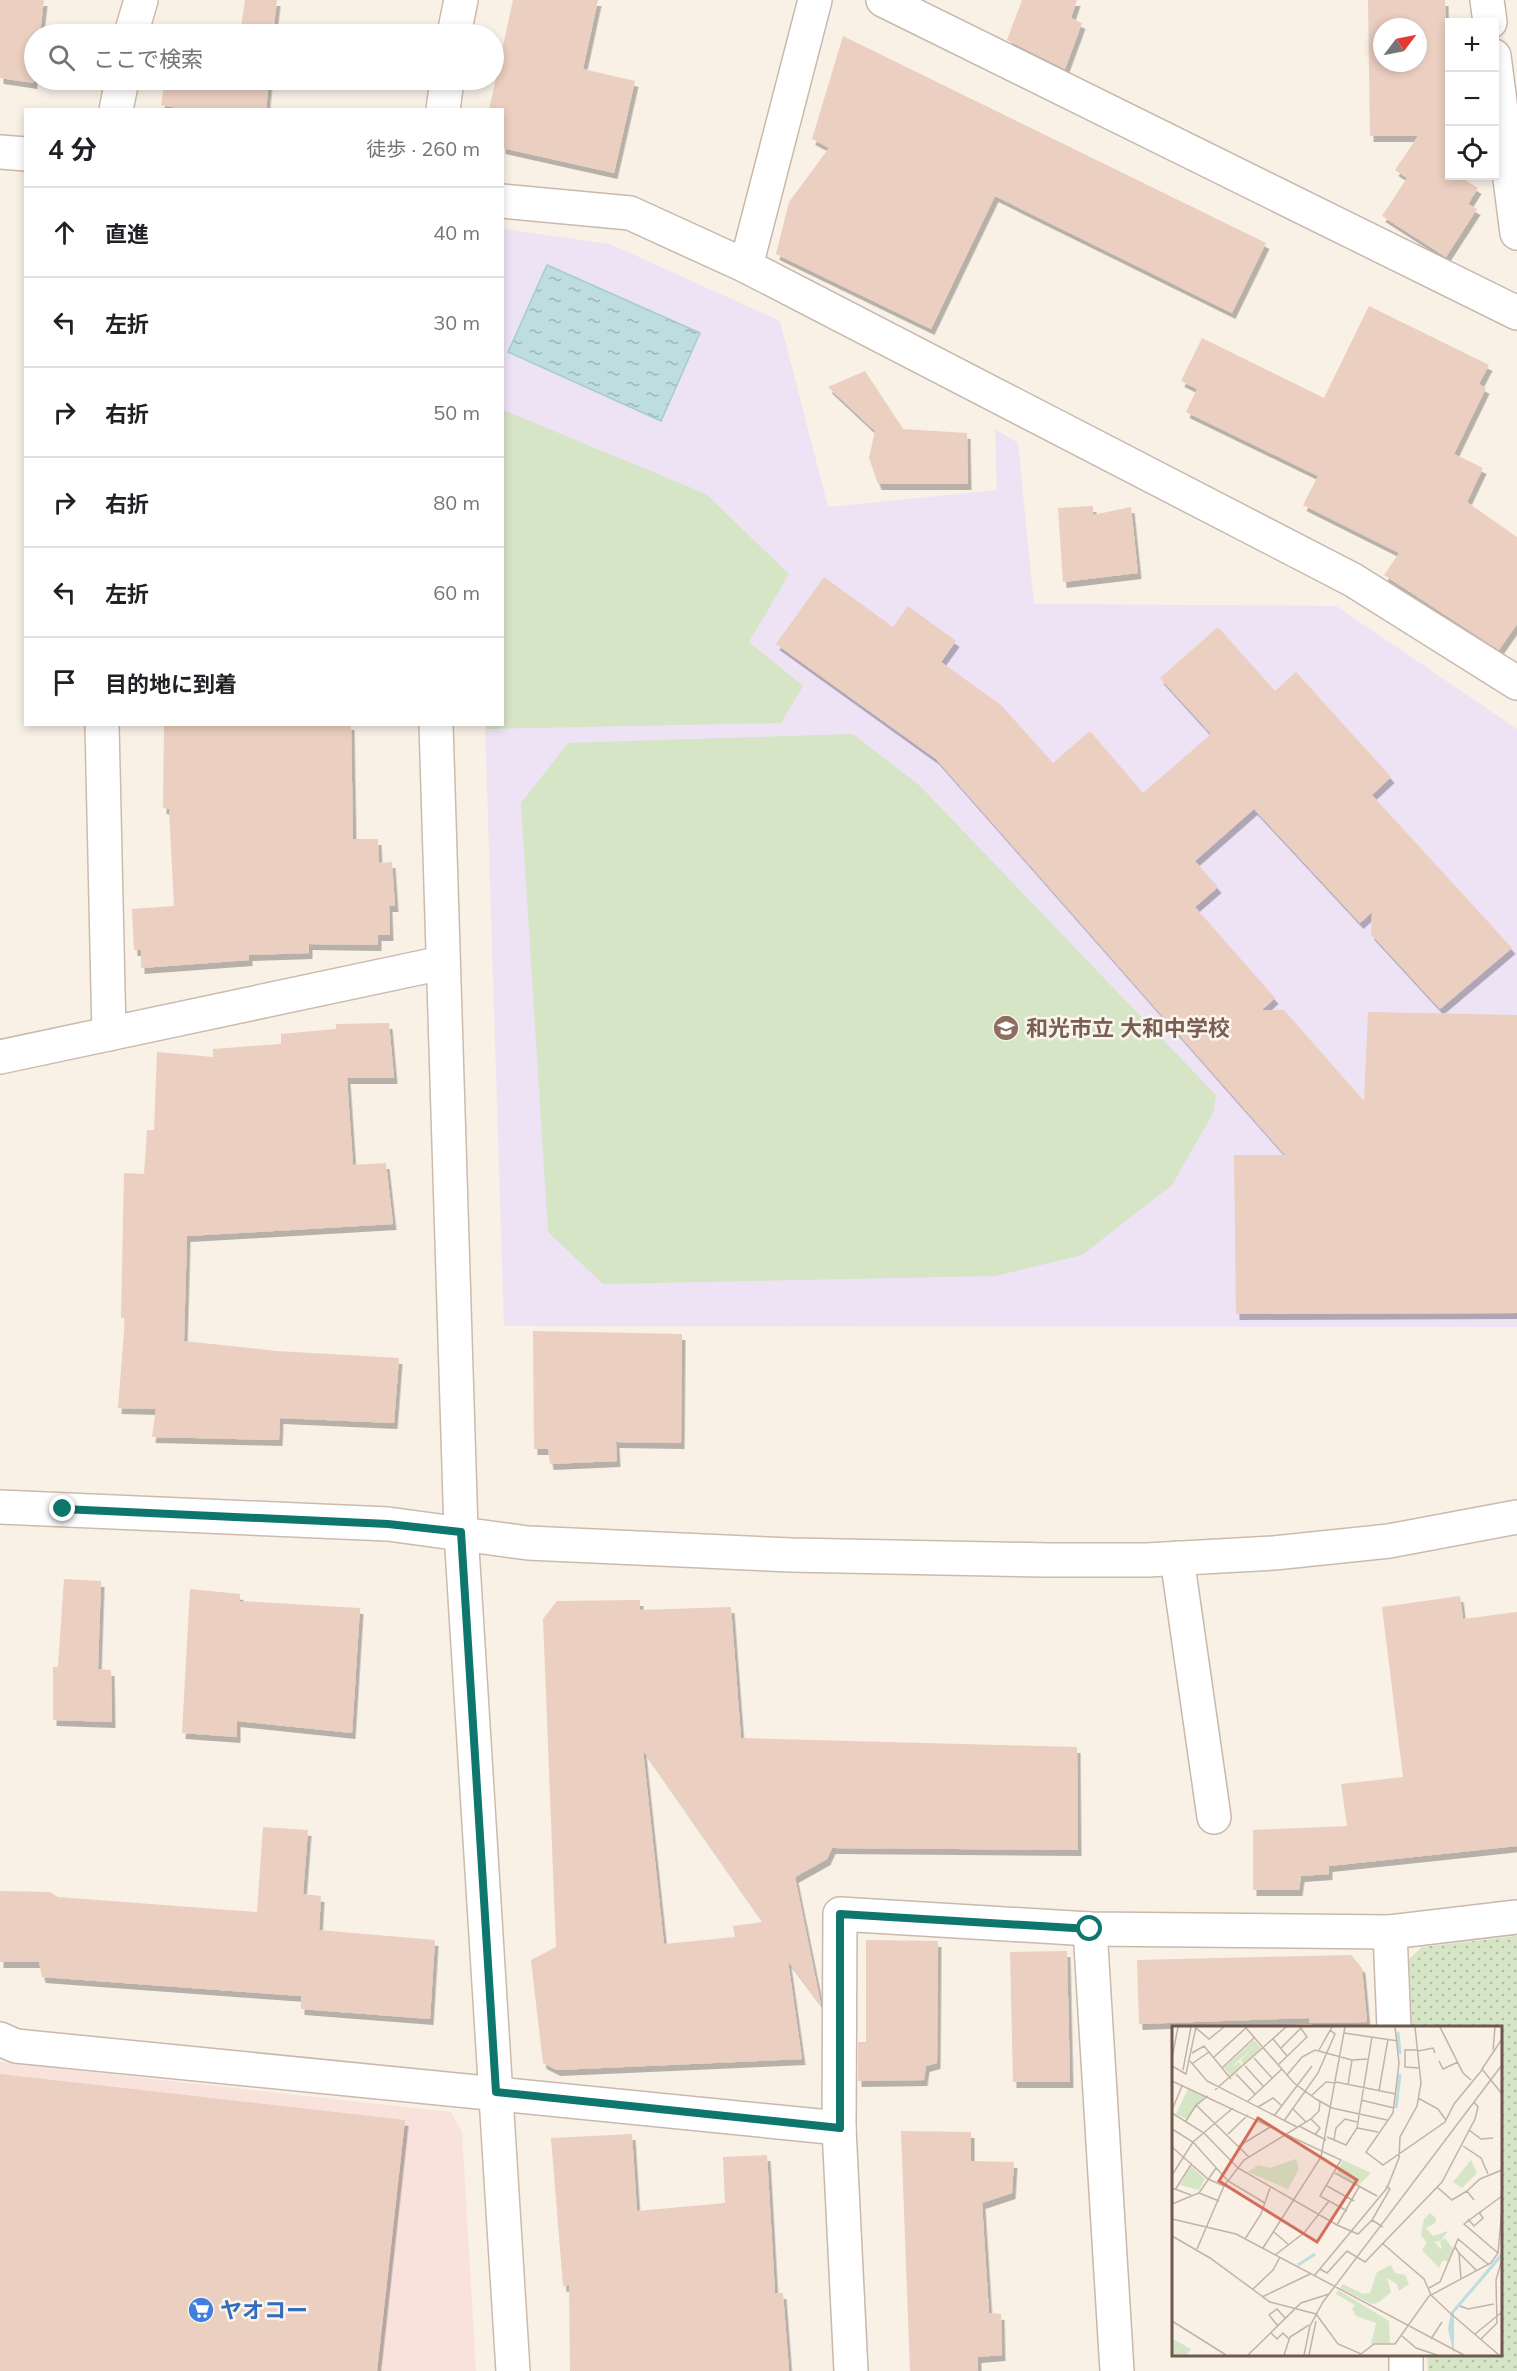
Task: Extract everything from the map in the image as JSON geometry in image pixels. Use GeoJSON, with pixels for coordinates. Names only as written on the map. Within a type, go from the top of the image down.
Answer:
{"type":"FeatureCollection","features":[{"type":"Feature","properties":{"kind":"street"},"geometry":{"type":"LineString","coordinates":[[134,24],[141,0]]}},
{"type":"Feature","properties":{"kind":"street"},"geometry":{"type":"LineString","coordinates":[[456,24],[461,0]]}},
{"type":"Feature","properties":{"kind":"street"},"geometry":{"type":"LineString","coordinates":[[746,266],[815,0]]}},
{"type":"Feature","properties":{"kind":"street"},"geometry":{"type":"LineString","coordinates":[[883,0],[1517,313]]}},
{"type":"Feature","properties":{"kind":"street"},"geometry":{"type":"LineString","coordinates":[[1487,0],[1489,18]]}},
{"type":"Feature","properties":{"kind":"street"},"geometry":{"type":"LineString","coordinates":[[1496,72],[1517,233]]}},
{"type":"Feature","properties":{"kind":"street"},"geometry":{"type":"LineString","coordinates":[[116,108],[120,90]]}},
{"type":"Feature","properties":{"kind":"street"},"geometry":{"type":"LineString","coordinates":[[443,108],[446,90]]}},
{"type":"Feature","properties":{"kind":"street"},"geometry":{"type":"LineString","coordinates":[[0,152],[24,154]]}},
{"type":"Feature","properties":{"kind":"street"},"geometry":{"type":"LineString","coordinates":[[504,201],[630,213],[746,266],[1353,580],[1517,683]]}},
{"type":"Feature","properties":{"kind":"street"},"geometry":{"type":"LineString","coordinates":[[102,726],[109,1034]]}},
{"type":"Feature","properties":{"kind":"street"},"geometry":{"type":"LineString","coordinates":[[436,726],[461,1532],[513,2371]]}},
{"type":"Feature","properties":{"kind":"street"},"geometry":{"type":"LineString","coordinates":[[0,1057],[442,963]]}},
{"type":"Feature","properties":{"kind":"street"},"geometry":{"type":"LineString","coordinates":[[0,1507],[388,1524],[461,1532],[528,1543],[791,1555],[1048,1560],[1274,1554],[1389,1541],[1517,1517]]}},
{"type":"Feature","properties":{"kind":"street"},"geometry":{"type":"LineString","coordinates":[[1177,1558],[1214,1817]]}},
{"type":"Feature","properties":{"kind":"street"},"geometry":{"type":"LineString","coordinates":[[851,2371],[840,2128],[840,1914],[1090,1929],[1390,1932],[1517,1917]]}},
{"type":"Feature","properties":{"kind":"street"},"geometry":{"type":"LineString","coordinates":[[1090,1929],[1117,2371]]}},
{"type":"Feature","properties":{"kind":"street"},"geometry":{"type":"LineString","coordinates":[[1390,1932],[1394,2026]]}},
{"type":"Feature","properties":{"kind":"street"},"geometry":{"type":"LineString","coordinates":[[0,2039],[16,2046],[840,2128]]}},
{"type":"Feature","properties":{"kind":"shaded area","name":"和光市立 大和中学校"},"geometry":{"type":"Polygon","coordinates":[[[504,229],[610,244],[780,321],[828,507],[997,490],[995,429],[1018,443],[1034,604],[1336,606],[1517,729],[1517,1327],[504,1326],[485,726],[504,726],[504,229]]]}},
{"type":"Feature","properties":{"kind":"shaded area"},"geometry":{"type":"Polygon","coordinates":[[[0,2062],[451,2112],[462,2132],[476,2371],[0,2371],[0,2062]]]}},
{"type":"Feature","properties":{"kind":"green space"},"geometry":{"type":"Polygon","coordinates":[[[504,410],[706,494],[789,574],[749,642],[803,686],[781,723],[486,729],[486,726],[504,726],[504,410]]]}},
{"type":"Feature","properties":{"kind":"green space"},"geometry":{"type":"Polygon","coordinates":[[[853,734],[920,786],[1216,1095],[1213,1113],[1172,1185],[1082,1255],[995,1276],[603,1284],[548,1232],[521,803],[568,743],[853,734]]]}},
{"type":"Feature","properties":{"kind":"green space"},"geometry":{"type":"Polygon","coordinates":[[[1517,1936],[1517,2371],[1428,2371],[1427,2356],[1502,2356],[1502,2026],[1412,2026],[1409,1959],[1422,1947],[1517,1936]]]}},
{"type":"Feature","properties":{"kind":"water"},"geometry":{"type":"Polygon","coordinates":[[[547,265],[700,333],[661,421],[508,352],[547,265]]]}},
{"type":"Feature","properties":{"kind":"building"},"geometry":{"type":"Polygon","coordinates":[[[0,0],[44,0],[41,24],[24,24],[24,82],[0,78],[0,0]]]}},
{"type":"Feature","properties":{"kind":"building"},"geometry":{"type":"Polygon","coordinates":[[[245,0],[277,0],[274,24],[241,24],[245,0]]]}},
{"type":"Feature","properties":{"kind":"building"},"geometry":{"type":"Polygon","coordinates":[[[513,0],[598,0],[583,69],[635,81],[614,173],[504,148],[504,108],[489,108],[493,90],[504,90],[504,41],[513,0]]]}},
{"type":"Feature","properties":{"kind":"building"},"geometry":{"type":"Polygon","coordinates":[[[1022,0],[1077,0],[1071,18],[1082,23],[1065,69],[1007,40],[1022,0]]]}},
{"type":"Feature","properties":{"kind":"building"},"geometry":{"type":"Polygon","coordinates":[[[1368,0],[1445,0],[1445,180],[1465,180],[1478,188],[1468,204],[1477,209],[1446,257],[1382,216],[1407,178],[1395,170],[1418,136],[1370,136],[1368,0]]]}},
{"type":"Feature","properties":{"kind":"building"},"geometry":{"type":"Polygon","coordinates":[[[843,36],[1266,243],[1232,313],[995,196],[931,329],[776,254],[789,202],[829,148],[812,139],[843,36]]]}},
{"type":"Feature","properties":{"kind":"building"},"geometry":{"type":"Polygon","coordinates":[[[163,90],[268,90],[266,108],[178,108],[161,105],[163,90]]]}},
{"type":"Feature","properties":{"kind":"building"},"geometry":{"type":"Polygon","coordinates":[[[1369,306],[1489,365],[1479,384],[1486,388],[1454,454],[1483,468],[1467,502],[1517,537],[1517,624],[1499,650],[1384,575],[1399,553],[1303,505],[1318,476],[1186,412],[1197,389],[1181,381],[1202,338],[1324,398],[1369,306]]]}},
{"type":"Feature","properties":{"kind":"building"},"geometry":{"type":"Polygon","coordinates":[[[865,371],[903,429],[967,433],[968,484],[878,484],[869,458],[875,431],[828,387],[865,371]]]}},
{"type":"Feature","properties":{"kind":"building"},"geometry":{"type":"Polygon","coordinates":[[[1093,506],[1093,515],[1131,507],[1138,573],[1063,582],[1058,508],[1093,506]]]}},
{"type":"Feature","properties":{"kind":"building"},"geometry":{"type":"Polygon","coordinates":[[[824,577],[893,627],[908,606],[956,641],[941,662],[1001,705],[1053,763],[1090,731],[1143,793],[1211,734],[1160,678],[1218,627],[1275,691],[1296,672],[1391,777],[1372,795],[1512,948],[1440,1009],[1371,934],[1372,912],[1360,923],[1254,809],[1195,861],[1218,887],[1195,907],[1275,998],[1262,1010],[1284,1010],[1364,1101],[1368,1012],[1517,1015],[1517,1313],[1236,1314],[1234,1155],[1285,1155],[936,759],[776,644],[824,577]]]}},
{"type":"Feature","properties":{"kind":"building"},"geometry":{"type":"Polygon","coordinates":[[[164,726],[351,726],[353,839],[378,839],[379,863],[392,862],[395,906],[389,906],[390,935],[378,935],[378,945],[309,944],[309,953],[249,955],[249,960],[141,968],[141,950],[134,950],[132,909],[174,906],[169,809],[163,808],[164,726]]]}},
{"type":"Feature","properties":{"kind":"building"},"geometry":{"type":"Polygon","coordinates":[[[389,1023],[394,1078],[347,1078],[353,1165],[386,1163],[393,1224],[187,1236],[184,1341],[277,1351],[399,1358],[394,1423],[280,1418],[279,1440],[152,1437],[156,1409],[118,1408],[125,1318],[121,1318],[124,1173],[144,1174],[147,1130],[154,1130],[157,1052],[213,1057],[213,1049],[281,1044],[281,1034],[336,1029],[336,1024],[389,1023]]]}},
{"type":"Feature","properties":{"kind":"building"},"geometry":{"type":"Polygon","coordinates":[[[533,1331],[682,1334],[681,1443],[616,1442],[617,1461],[550,1464],[548,1449],[534,1449],[533,1331]]]}},
{"type":"Feature","properties":{"kind":"building"},"geometry":{"type":"Polygon","coordinates":[[[64,1579],[101,1581],[98,1669],[111,1670],[112,1722],[53,1720],[53,1667],[58,1667],[64,1579]]]}},
{"type":"Feature","properties":{"kind":"building"},"geometry":{"type":"Polygon","coordinates":[[[190,1589],[240,1594],[240,1601],[360,1608],[352,1733],[237,1721],[237,1737],[182,1733],[190,1589]]]}},
{"type":"Feature","properties":{"kind":"building"},"geometry":{"type":"Polygon","coordinates":[[[1460,1596],[1463,1619],[1517,1612],[1517,1846],[1329,1866],[1329,1874],[1301,1876],[1299,1890],[1253,1890],[1253,1830],[1347,1826],[1341,1784],[1403,1777],[1382,1607],[1460,1596]]]}},
{"type":"Feature","properties":{"kind":"building"},"geometry":{"type":"Polygon","coordinates":[[[640,1600],[640,1610],[731,1607],[741,1738],[1077,1747],[1078,1850],[832,1848],[827,1859],[795,1877],[821,2005],[788,1961],[802,2059],[557,2070],[543,2063],[531,1960],[556,1947],[543,1619],[557,1601],[640,1600]],[[643,1750],[664,1944],[735,1937],[733,1926],[763,1922],[643,1750]]]}},
{"type":"Feature","properties":{"kind":"building"},"geometry":{"type":"Polygon","coordinates":[[[263,1827],[308,1830],[303,1894],[321,1896],[319,1930],[435,1940],[430,2019],[301,2009],[301,1996],[42,1977],[39,1962],[0,1962],[0,1891],[50,1892],[58,1897],[257,1912],[263,1827]]]}},
{"type":"Feature","properties":{"kind":"building"},"geometry":{"type":"Polygon","coordinates":[[[866,1940],[938,1941],[937,2063],[926,2066],[924,2080],[858,2081],[858,2042],[866,2042],[866,1940]]]}},
{"type":"Feature","properties":{"kind":"building"},"geometry":{"type":"Polygon","coordinates":[[[1067,1951],[1070,2082],[1013,2082],[1010,1952],[1067,1951]]]}},
{"type":"Feature","properties":{"kind":"building"},"geometry":{"type":"Polygon","coordinates":[[[1351,1955],[1362,1968],[1367,2022],[1309,2023],[1309,2018],[1139,2024],[1137,1960],[1351,1955]]]}},
{"type":"Feature","properties":{"kind":"building"},"geometry":{"type":"Polygon","coordinates":[[[0,2074],[405,2120],[377,2371],[0,2371],[0,2074]]]}},
{"type":"Feature","properties":{"kind":"building"},"geometry":{"type":"Polygon","coordinates":[[[901,2131],[971,2132],[971,2161],[1014,2162],[1012,2193],[982,2203],[989,2313],[1001,2314],[1002,2355],[978,2357],[978,2371],[910,2371],[901,2131]]]}},
{"type":"Feature","properties":{"kind":"building"},"geometry":{"type":"Polygon","coordinates":[[[632,2134],[637,2211],[725,2203],[723,2157],[767,2155],[775,2293],[783,2293],[789,2371],[570,2371],[569,2285],[563,2286],[551,2138],[632,2134]]]}},
{"type":"Feature","properties":{"kind":"place","name":"和光市立 大和中学校"},"geometry":{"type":"Point","coordinates":[1006,1028]}},
{"type":"Feature","properties":{"kind":"place","name":"ヤオコー"},"geometry":{"type":"Point","coordinates":[201,2310]}},
{"type":"Feature","properties":{"kind":"route"},"geometry":{"type":"LineString","coordinates":[[63,1509],[388,1524],[461,1532],[496,2092],[840,2128],[840,1914],[1090,1929]]}}]}
